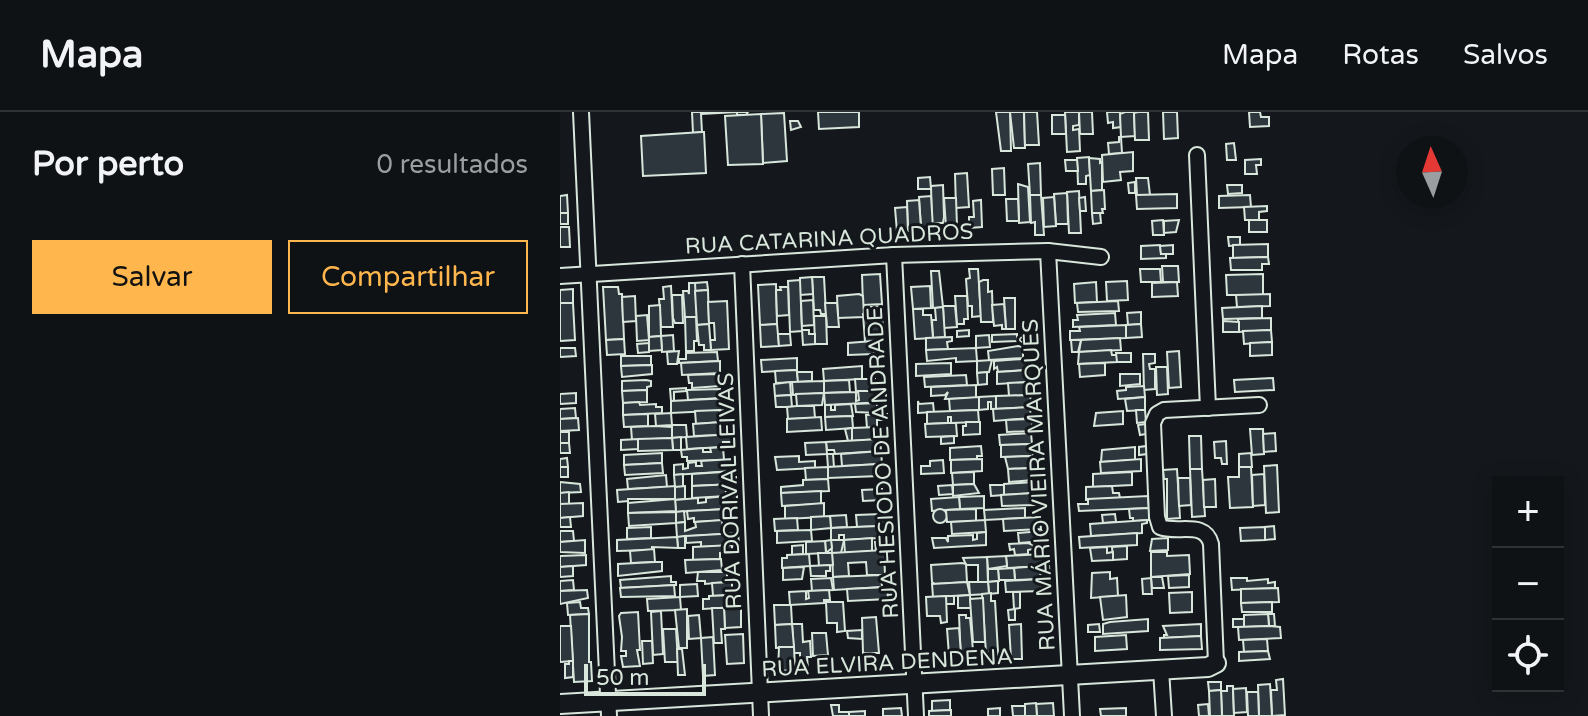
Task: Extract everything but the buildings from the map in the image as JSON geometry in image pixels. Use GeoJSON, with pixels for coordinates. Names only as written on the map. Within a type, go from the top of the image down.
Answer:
{"type":"FeatureCollection","features":[{"type":"Feature","properties":{"kind":"street"},"geometry":{"type":"LineString","coordinates":[[581,112],[608,709]]}},
{"type":"Feature","properties":{"kind":"street"},"geometry":{"type":"LineString","coordinates":[[1197,155],[1208,408]]}},
{"type":"Feature","properties":{"kind":"street","name":"RUA CATARINA QUADROS"},"geometry":{"type":"LineString","coordinates":[[560,276],[894,255],[1048,251],[1101,257]]}},
{"type":"Feature","properties":{"kind":"street","name":"RUA MÁRIO VIEIRA MARQUÊS"},"geometry":{"type":"LineString","coordinates":[[1048,251],[1072,716]]}},
{"type":"Feature","properties":{"kind":"street","name":"RUA HESIODO DE ANDRADE"},"geometry":{"type":"LineString","coordinates":[[894,255],[916,716]]}},
{"type":"Feature","properties":{"kind":"street","name":"RUA DORIVAL LEIVAS"},"geometry":{"type":"LineString","coordinates":[[742,264],[761,716]]}},
{"type":"Feature","properties":{"kind":"street"},"geometry":{"type":"LineString","coordinates":[[1216,663],[1209,535],[1202,530],[1160,527],[1153,423],[1157,414],[1164,410],[1259,405]]}},
{"type":"Feature","properties":{"kind":"street","name":"RUA ELVIRA DENDENA"},"geometry":{"type":"LineString","coordinates":[[560,704],[608,709],[760,693],[1208,667],[1216,663]]}},
{"type":"Feature","properties":{"kind":"street"},"geometry":{"type":"LineString","coordinates":[[1161,670],[1164,716]]}}]}
